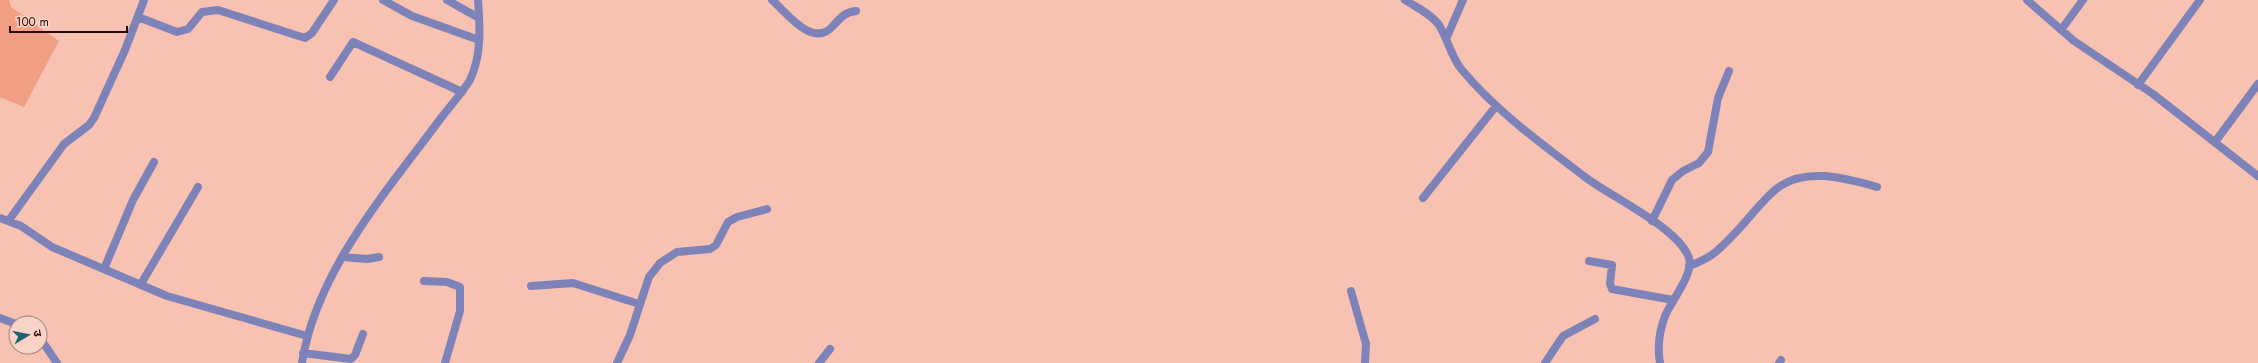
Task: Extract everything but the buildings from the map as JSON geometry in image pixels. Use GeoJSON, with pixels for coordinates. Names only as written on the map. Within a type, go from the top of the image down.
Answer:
{"type":"FeatureCollection","features":[{"type":"Feature","properties":{"kind":"street"},"geometry":{"type":"LineString","coordinates":[[9,220],[21,201],[64,144],[89,125],[94,118],[144,0]]}},
{"type":"Feature","properties":{"kind":"street"},"geometry":{"type":"LineString","coordinates":[[138,17],[177,32],[188,29],[202,12],[218,10],[305,38],[312,34],[334,0]]}},
{"type":"Feature","properties":{"kind":"street"},"geometry":{"type":"LineString","coordinates":[[383,0],[418,19],[479,40]]}},
{"type":"Feature","properties":{"kind":"street"},"geometry":{"type":"LineString","coordinates":[[447,0],[479,18]]}},
{"type":"Feature","properties":{"kind":"street"},"geometry":{"type":"LineString","coordinates":[[302,363],[307,336],[315,314],[342,257],[371,211],[462,92],[475,70],[479,40],[478,0]]}},
{"type":"Feature","properties":{"kind":"street"},"geometry":{"type":"LineString","coordinates":[[772,0],[802,28],[815,34],[826,32],[845,14],[856,11]]}},
{"type":"Feature","properties":{"kind":"street"},"geometry":{"type":"LineString","coordinates":[[1405,0],[1433,19],[1446,39],[1462,70],[1496,106],[1590,181],[1652,221],[1682,247],[1688,256],[1689,266],[1685,279],[1665,315],[1658,340],[1660,363]]}},
{"type":"Feature","properties":{"kind":"street"},"geometry":{"type":"LineString","coordinates":[[1446,39],[1463,0]]}},
{"type":"Feature","properties":{"kind":"street"},"geometry":{"type":"LineString","coordinates":[[2028,0],[2074,41],[2138,84],[2258,176]]}},
{"type":"Feature","properties":{"kind":"street"},"geometry":{"type":"LineString","coordinates":[[2061,30],[2083,0]]}},
{"type":"Feature","properties":{"kind":"street"},"geometry":{"type":"LineString","coordinates":[[2138,84],[2200,0]]}},
{"type":"Feature","properties":{"kind":"street"},"geometry":{"type":"LineString","coordinates":[[330,77],[353,42],[462,92]]}},
{"type":"Feature","properties":{"kind":"street"},"geometry":{"type":"LineString","coordinates":[[1652,221],[1672,180],[1683,171],[1699,163],[1708,152],[1718,98],[1729,71]]}},
{"type":"Feature","properties":{"kind":"street"},"geometry":{"type":"LineString","coordinates":[[2215,142],[2258,84]]}},
{"type":"Feature","properties":{"kind":"street"},"geometry":{"type":"LineString","coordinates":[[1423,198],[1496,106]]}},
{"type":"Feature","properties":{"kind":"street"},"geometry":{"type":"LineString","coordinates":[[104,269],[133,200],[154,162]]}},
{"type":"Feature","properties":{"kind":"street"},"geometry":{"type":"LineString","coordinates":[[1689,266],[1715,254],[1768,196],[1790,181],[1808,176],[1838,177],[1877,187]]}},
{"type":"Feature","properties":{"kind":"street"},"geometry":{"type":"LineString","coordinates":[[141,284],[198,187]]}},
{"type":"Feature","properties":{"kind":"street"},"geometry":{"type":"LineString","coordinates":[[617,363],[630,335],[639,304],[651,273],[668,256],[684,251],[710,249],[716,245],[728,222],[737,217],[767,209]]}},
{"type":"Feature","properties":{"kind":"street"},"geometry":{"type":"LineString","coordinates":[[0,218],[9,220],[26,229],[52,247],[176,299],[307,336]]}},
{"type":"Feature","properties":{"kind":"street"},"geometry":{"type":"LineString","coordinates":[[342,257],[367,259],[379,257]]}},
{"type":"Feature","properties":{"kind":"street"},"geometry":{"type":"LineString","coordinates":[[1589,261],[1612,265],[1610,284],[1612,289],[1673,300]]}},
{"type":"Feature","properties":{"kind":"street"},"geometry":{"type":"LineString","coordinates":[[424,281],[447,282],[460,287],[460,311],[445,363]]}},
{"type":"Feature","properties":{"kind":"street"},"geometry":{"type":"LineString","coordinates":[[531,286],[574,283],[639,304]]}},
{"type":"Feature","properties":{"kind":"street"},"geometry":{"type":"LineString","coordinates":[[1351,291],[1366,344],[1365,363]]}},
{"type":"Feature","properties":{"kind":"street"},"geometry":{"type":"LineString","coordinates":[[1545,363],[1564,336],[1594,319]]}},
{"type":"Feature","properties":{"kind":"street"},"geometry":{"type":"LineString","coordinates":[[303,353],[351,359],[355,355],[363,334]]}},
{"type":"Feature","properties":{"kind":"street"},"geometry":{"type":"LineString","coordinates":[[819,363],[830,349]]}},
{"type":"Feature","properties":{"kind":"street"},"geometry":{"type":"LineString","coordinates":[[48,350],[57,363]]}},
{"type":"Feature","properties":{"kind":"shaded area"},"geometry":{"type":"Polygon","coordinates":[[[0,0],[9,0],[11,7],[59,41],[24,107],[0,97],[0,0]]]}}]}
